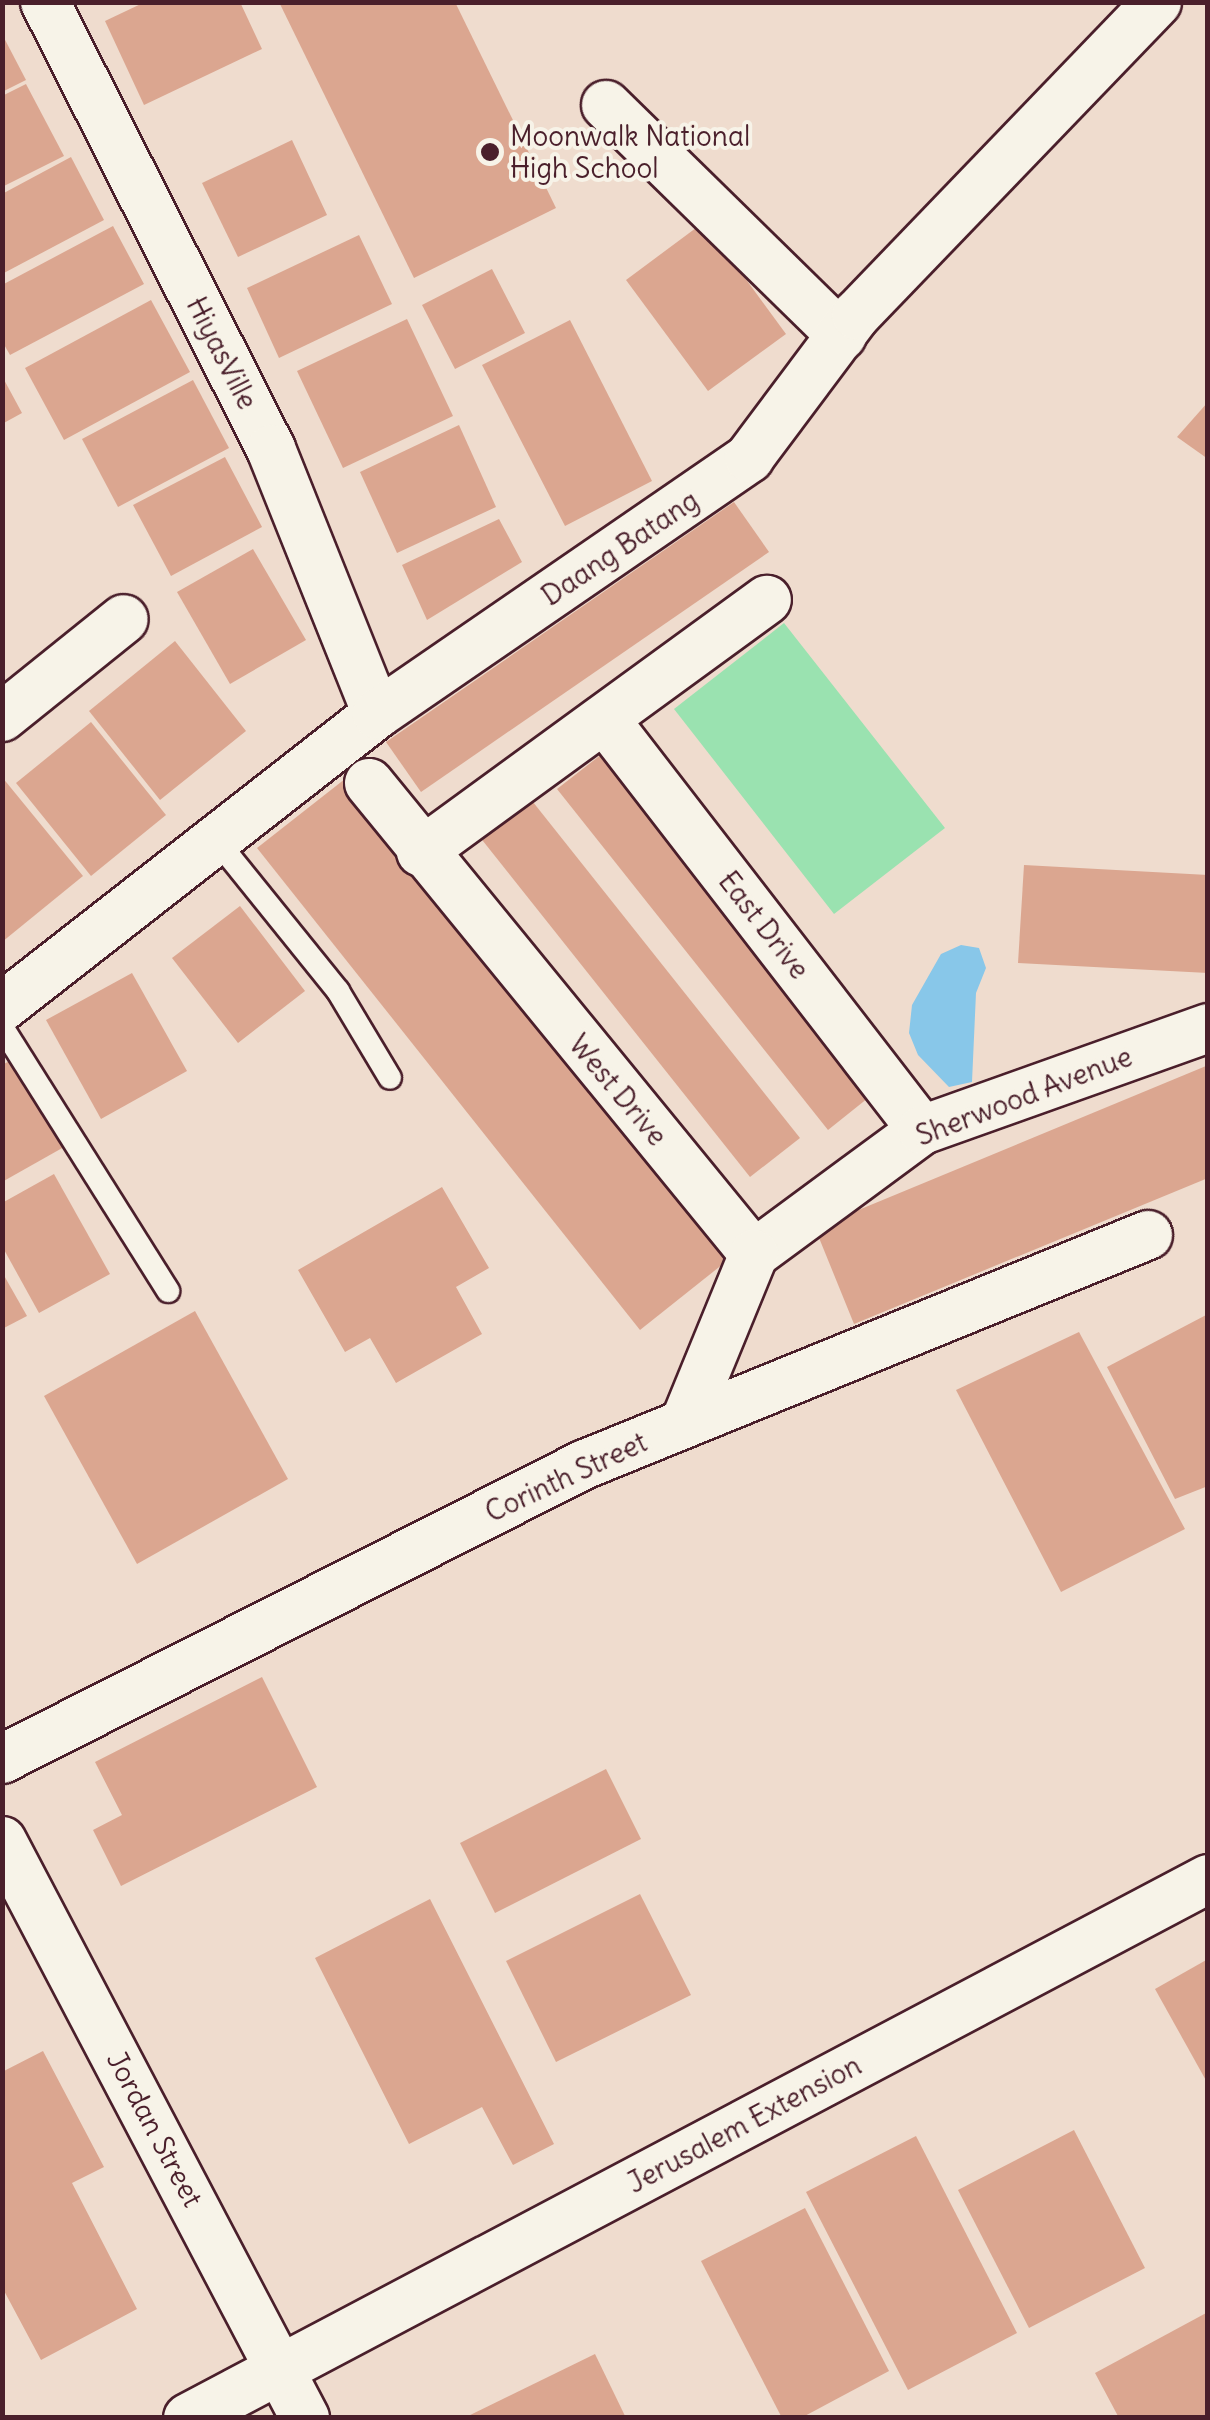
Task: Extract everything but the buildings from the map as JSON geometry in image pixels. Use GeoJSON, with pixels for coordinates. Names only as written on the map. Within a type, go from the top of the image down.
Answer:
{"type":"FeatureCollection","features":[{"type":"Feature","properties":{"kind":"street","name":"HiyasVille"},"geometry":{"type":"LineString","coordinates":[[45,2],[271,449],[377,714]]}},
{"type":"Feature","properties":{"kind":"street","name":"Daang Batang"},"geometry":{"type":"LineString","coordinates":[[2,1007],[377,714],[749,458],[842,336],[1156,2]]}},
{"type":"Feature","properties":{"kind":"street"},"geometry":{"type":"LineString","coordinates":[[606,105],[842,336]]}},
{"type":"Feature","properties":{"kind":"street"},"geometry":{"type":"LineString","coordinates":[[421,852],[606,721],[767,600]]}},
{"type":"Feature","properties":{"kind":"street"},"geometry":{"type":"LineString","coordinates":[[2,717],[124,619]]}},
{"type":"Feature","properties":{"kind":"street","name":"East Drive"},"geometry":{"type":"LineString","coordinates":[[606,721],[922,1130]]}},
{"type":"Feature","properties":{"kind":"street","name":"West Drive"},"geometry":{"type":"LineString","coordinates":[[368,783],[754,1254]]}},
{"type":"Feature","properties":{"kind":"street","name":"Sherwood Avenue"},"geometry":{"type":"LineString","coordinates":[[754,1254],[922,1130],[1208,1028]]}},
{"type":"Feature","properties":{"kind":"street","name":"Corinth Street"},"geometry":{"type":"LineString","coordinates":[[2,1759],[582,1465],[1148,1235]]}},
{"type":"Feature","properties":{"kind":"street"},"geometry":{"type":"LineString","coordinates":[[685,1422],[754,1254]]}},
{"type":"Feature","properties":{"kind":"street","name":"Jordan Street"},"geometry":{"type":"LineString","coordinates":[[2,1841],[305,2418]]}},
{"type":"Feature","properties":{"kind":"street","name":"Jerusalem Extension"},"geometry":{"type":"LineString","coordinates":[[188,2418],[1208,1878]]}},
{"type":"Feature","properties":{"kind":"lane"},"geometry":{"type":"LineString","coordinates":[[217,840],[338,991],[390,1078]]}},
{"type":"Feature","properties":{"kind":"lane"},"geometry":{"type":"LineString","coordinates":[[2,1027],[168,1292]]}},
{"type":"Feature","properties":{"kind":"green space"},"geometry":{"type":"Polygon","coordinates":[[[784,623],[945,828],[834,914],[674,709],[784,623]]]}},
{"type":"Feature","properties":{"kind":"water"},"geometry":{"type":"Polygon","coordinates":[[[961,945],[979,948],[986,968],[976,993],[972,1082],[949,1087],[918,1055],[909,1033],[912,1005],[941,954],[961,945]]]}},
{"type":"Feature","properties":{"kind":"place","name":"Moonwalk National High School"},"geometry":{"type":"Point","coordinates":[490,152]}}]}
